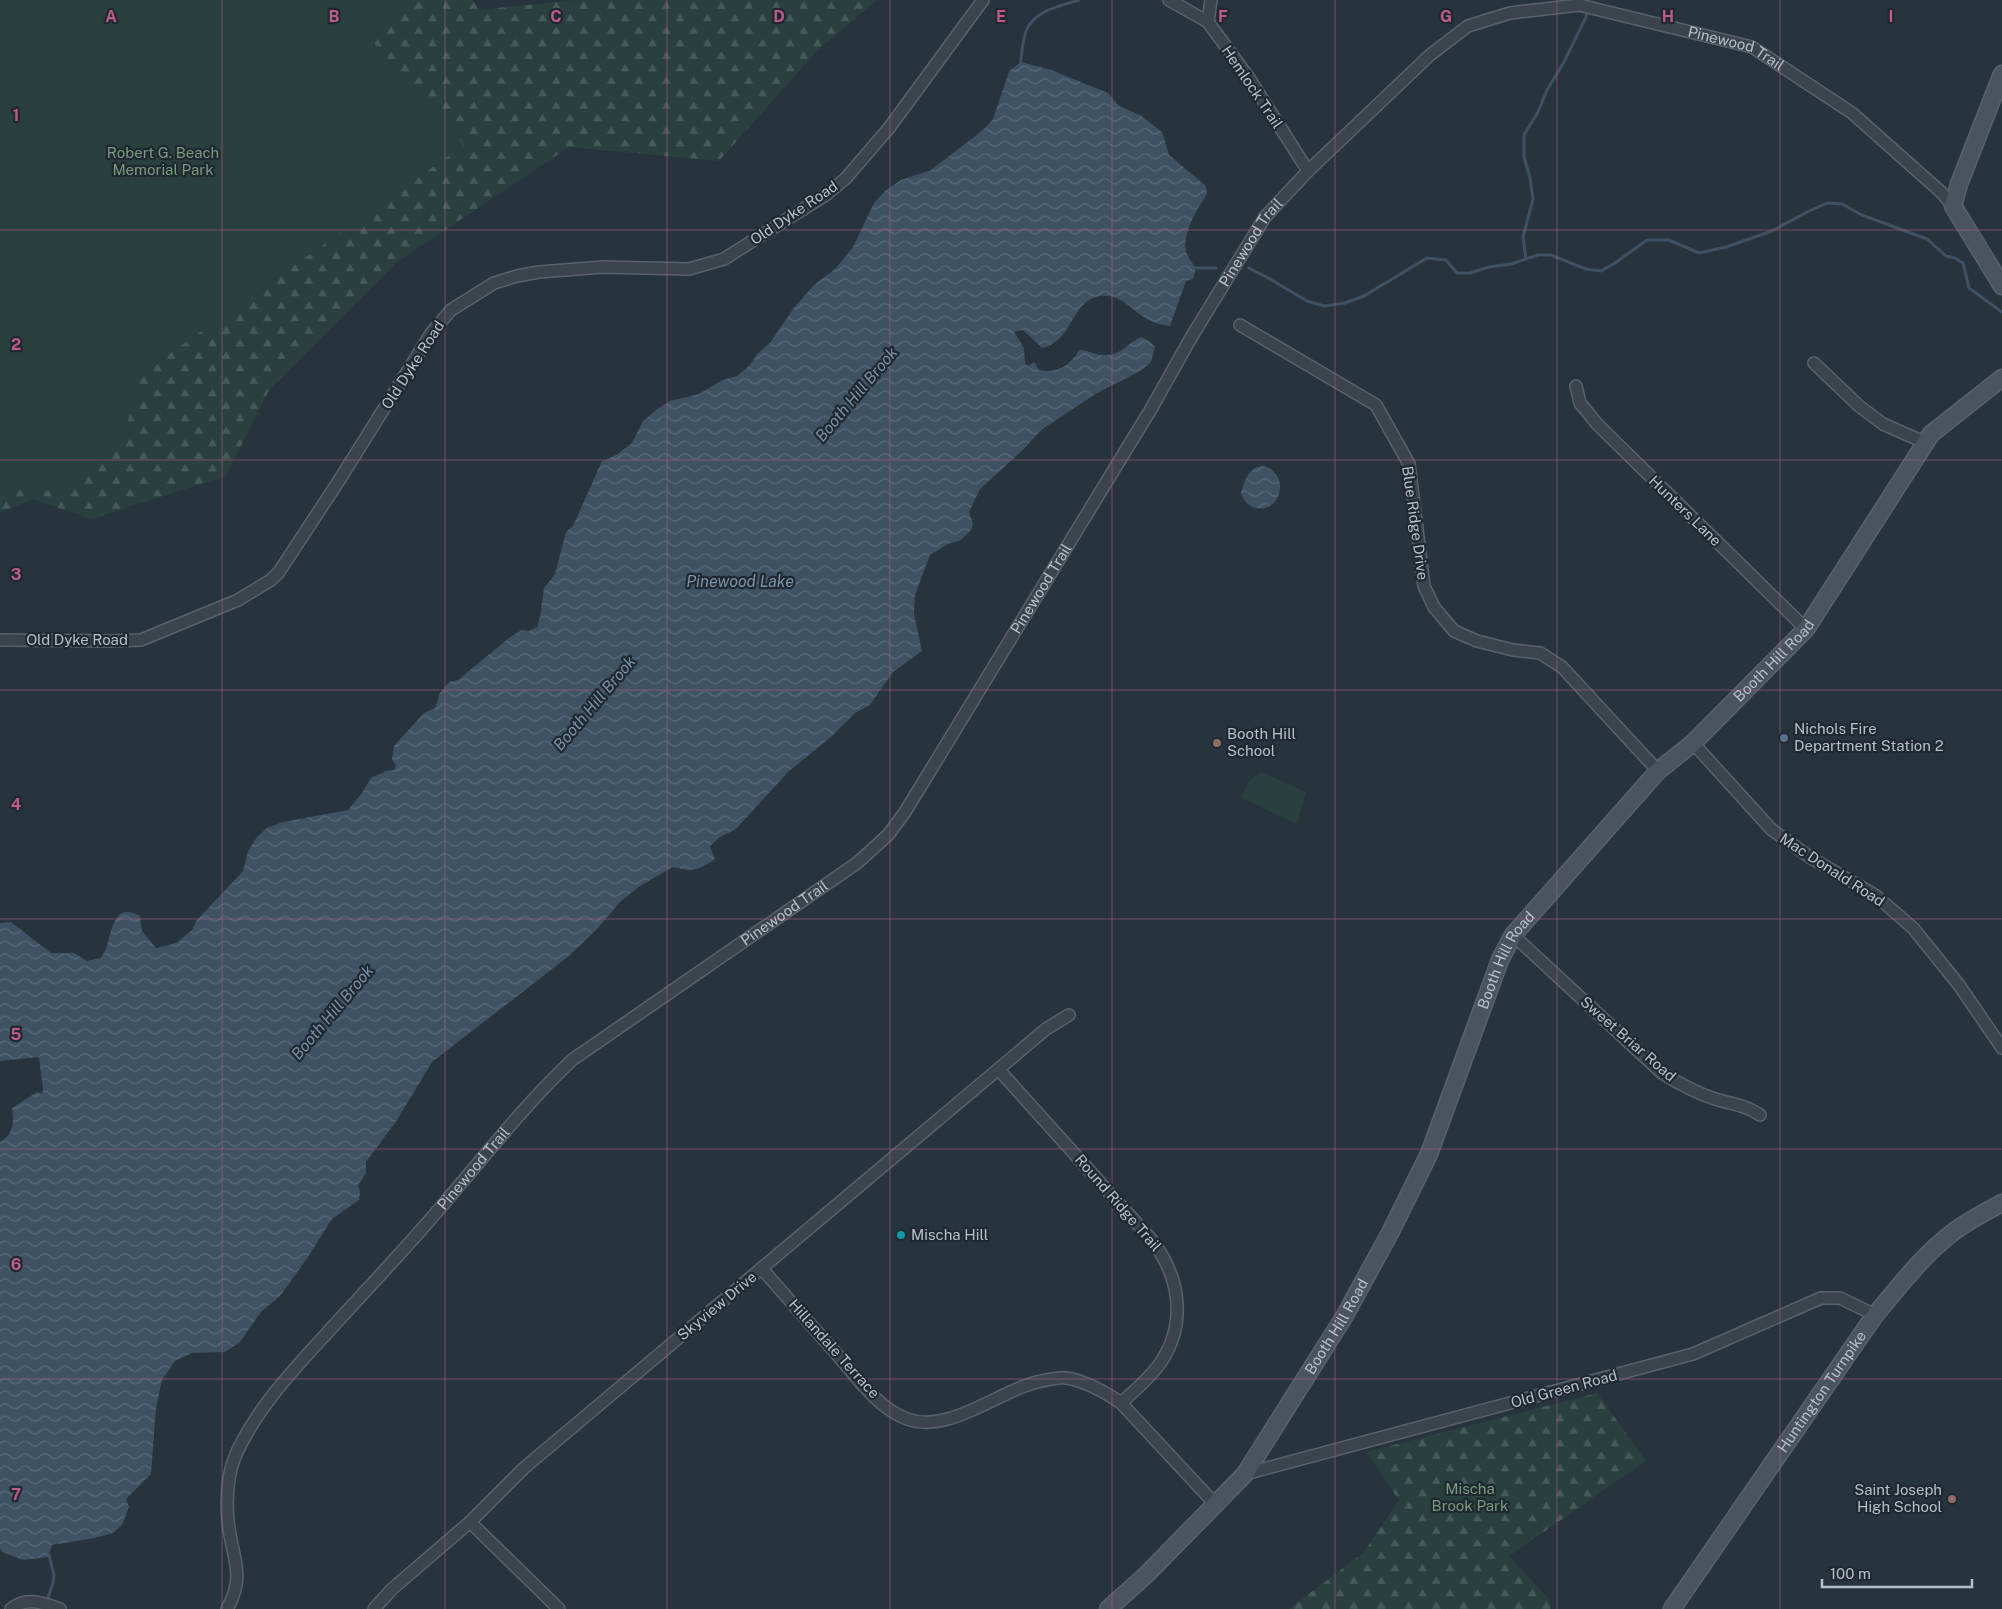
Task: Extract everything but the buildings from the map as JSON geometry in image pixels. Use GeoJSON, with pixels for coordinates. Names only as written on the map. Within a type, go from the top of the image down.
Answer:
{"type":"FeatureCollection","features":[{"type":"Feature","properties":{"kind":"street","name":"Old Dyke Road"},"geometry":{"type":"LineString","coordinates":[[0,640],[141,640],[238,600],[256,590],[279,572],[432,332],[451,310],[494,283],[517,276],[539,272],[603,267],[689,268],[724,259],[827,194],[846,178],[889,128],[983,0]]}},
{"type":"Feature","properties":{"kind":"street"},"geometry":{"type":"LineString","coordinates":[[1169,0],[1208,22],[1211,0]]}},
{"type":"Feature","properties":{"kind":"street","name":"Pinewood Trail"},"geometry":{"type":"LineString","coordinates":[[227,1609],[234,1597],[238,1571],[228,1522],[229,1480],[232,1464],[246,1434],[268,1402],[308,1354],[566,1066],[592,1046],[857,864],[888,835],[910,803],[1151,409],[1192,336],[1265,217],[1308,171],[1430,55],[1468,26],[1510,13],[1584,5],[1752,47],[1852,114],[1941,192],[1953,206],[2002,286]]}},
{"type":"Feature","properties":{"kind":"street","name":"Hemlock Trail"},"geometry":{"type":"LineString","coordinates":[[1208,22],[1250,78],[1308,171]]}},
{"type":"Feature","properties":{"kind":"street"},"geometry":{"type":"LineString","coordinates":[[1953,206],[1959,184],[2002,74]]}},
{"type":"Feature","properties":{"kind":"street","name":"Blue Ridge Drive"},"geometry":{"type":"LineString","coordinates":[[1240,325],[1376,405],[1409,464],[1424,586],[1434,607],[1454,631],[1477,641],[1513,650],[1540,654],[1562,667],[1658,771]]}},
{"type":"Feature","properties":{"kind":"street"},"geometry":{"type":"LineString","coordinates":[[1814,363],[1859,406],[1883,424],[1926,443]]}},
{"type":"Feature","properties":{"kind":"street","name":"Booth Hill Road"},"geometry":{"type":"LineString","coordinates":[[1108,1609],[1146,1575],[1245,1474],[1344,1317],[1399,1216],[1429,1154],[1500,960],[1513,935],[1658,771],[1693,743],[1806,629],[1931,434],[2002,378]]}},
{"type":"Feature","properties":{"kind":"street","name":"Hunters Lane"},"geometry":{"type":"LineString","coordinates":[[1576,386],[1580,403],[1597,424],[1806,629]]}},
{"type":"Feature","properties":{"kind":"street","name":"Mac Donald Road"},"geometry":{"type":"LineString","coordinates":[[1693,743],[1771,829],[1811,858],[1876,895],[1913,928],[1959,985],[2002,1048]]}},
{"type":"Feature","properties":{"kind":"street","name":"Sweet Briar Road"},"geometry":{"type":"LineString","coordinates":[[1513,935],[1662,1072],[1677,1083],[1714,1099],[1750,1108],[1760,1115]]}},
{"type":"Feature","properties":{"kind":"street","name":"Skyview Drive"},"geometry":{"type":"LineString","coordinates":[[374,1609],[392,1589],[470,1522],[524,1468],[1046,1029],[1069,1015]]}},
{"type":"Feature","properties":{"kind":"street","name":"Round Ridge Trail"},"geometry":{"type":"LineString","coordinates":[[998,1070],[1161,1251],[1174,1279],[1178,1297],[1178,1315],[1170,1345],[1161,1362],[1121,1403]]}},
{"type":"Feature","properties":{"kind":"street","name":"Huntington Turnpike"},"geometry":{"type":"LineString","coordinates":[[1672,1609],[1875,1315],[1912,1270],[1930,1252],[1952,1233],[2002,1203]]}},
{"type":"Feature","properties":{"kind":"street","name":"Hillandale Terrace"},"geometry":{"type":"LineString","coordinates":[[762,1269],[868,1390],[889,1409],[908,1419],[946,1420],[964,1414],[1025,1385],[1065,1378],[1104,1391],[1121,1403],[1214,1504]]}},
{"type":"Feature","properties":{"kind":"street","name":"Old Green Road"},"geometry":{"type":"LineString","coordinates":[[1245,1474],[1693,1354],[1821,1298],[1840,1298],[1875,1315]]}},
{"type":"Feature","properties":{"kind":"street"},"geometry":{"type":"LineString","coordinates":[[470,1522],[559,1609]]}},
{"type":"Feature","properties":{"kind":"street"},"geometry":{"type":"LineString","coordinates":[[11,1609],[19,1602],[28,1600],[56,1607]]}},
{"type":"Feature","properties":{"kind":"green space"},"geometry":{"type":"Polygon","coordinates":[[[0,0],[473,0],[479,10],[576,0],[877,0],[818,50],[719,161],[569,147],[396,263],[269,390],[226,476],[91,519],[32,499],[0,513],[0,0]]]}},
{"type":"Feature","properties":{"kind":"green space","name":"Robert G. Beach Memorial Park"},"geometry":{"type":"Polygon","coordinates":[[[0,0],[404,0],[374,43],[464,145],[138,376],[125,435],[62,491],[0,489],[0,0]]]}},
{"type":"Feature","properties":{"kind":"green space"},"geometry":{"type":"Polygon","coordinates":[[[1261,772],[1306,792],[1297,824],[1241,798],[1249,781],[1261,772]]]}},
{"type":"Feature","properties":{"kind":"green space","name":"Mischa Brook Park"},"geometry":{"type":"Polygon","coordinates":[[[1597,1393],[1646,1461],[1509,1556],[1550,1600],[1551,1609],[1289,1609],[1363,1553],[1399,1500],[1366,1452],[1597,1393]]]}},
{"type":"Feature","properties":{"kind":"water","name":"Pinewood Lake"},"geometry":{"type":"Polygon","coordinates":[[[1021,62],[1051,70],[1108,93],[1119,106],[1140,115],[1162,132],[1169,155],[1206,186],[1207,194],[1191,223],[1185,247],[1190,260],[1196,268],[1193,279],[1186,281],[1170,326],[1158,324],[1145,318],[1121,300],[1100,296],[1090,299],[1083,305],[1060,338],[1052,344],[1042,348],[1023,330],[1014,332],[1024,348],[1025,363],[1028,366],[1034,362],[1039,370],[1052,371],[1063,367],[1072,360],[1079,350],[1103,355],[1116,353],[1141,337],[1155,347],[1151,362],[1142,370],[1097,393],[1041,430],[1023,450],[980,489],[969,512],[973,524],[971,530],[961,540],[948,544],[930,555],[915,595],[914,614],[922,651],[893,672],[870,705],[855,713],[831,737],[788,772],[736,829],[720,837],[710,846],[715,859],[695,869],[685,870],[673,867],[640,886],[620,902],[598,928],[569,956],[432,1062],[397,1120],[366,1162],[366,1173],[358,1185],[360,1192],[359,1200],[332,1219],[280,1296],[261,1312],[240,1342],[225,1352],[192,1353],[175,1361],[162,1380],[156,1408],[151,1474],[126,1499],[129,1507],[122,1525],[113,1533],[52,1545],[48,1557],[23,1560],[2,1552],[0,1548],[0,1142],[5,1139],[12,1127],[12,1108],[37,1092],[42,1094],[43,1090],[39,1057],[0,1061],[0,923],[11,922],[51,953],[74,953],[87,961],[101,958],[113,924],[122,913],[130,912],[140,916],[142,931],[156,948],[176,943],[192,930],[197,920],[243,871],[248,851],[257,837],[267,828],[283,822],[348,810],[371,778],[386,771],[394,770],[396,766],[392,759],[394,746],[424,713],[435,708],[440,693],[449,682],[458,680],[509,638],[522,630],[529,631],[537,627],[544,588],[555,574],[566,532],[573,526],[602,461],[616,455],[632,443],[643,421],[656,410],[670,401],[699,394],[723,380],[737,376],[750,365],[757,354],[770,343],[793,309],[813,286],[836,268],[853,247],[874,203],[886,190],[901,180],[931,170],[983,130],[993,119],[1009,71],[1021,62]]]}},
{"type":"Feature","properties":{"kind":"water"},"geometry":{"type":"Polygon","coordinates":[[[1263,466],[1273,471],[1278,478],[1280,486],[1279,495],[1275,502],[1268,507],[1260,509],[1248,504],[1241,493],[1246,479],[1251,472],[1263,466]]]}},
{"type":"Feature","properties":{"kind":"waterway","name":"Booth Hill Brook"},"geometry":{"type":"LineString","coordinates":[[1020,66],[1026,31],[1035,18],[1056,7],[1079,0]]}},
{"type":"Feature","properties":{"kind":"waterway"},"geometry":{"type":"LineString","coordinates":[[1526,259],[1523,237],[1533,199],[1524,157],[1524,135],[1564,62],[1586,17],[1587,10]]}},
{"type":"Feature","properties":{"kind":"waterway"},"geometry":{"type":"LineString","coordinates":[[1249,268],[1307,301],[1324,306],[1345,303],[1364,296],[1427,258],[1446,260],[1457,273],[1470,273],[1489,267],[1511,264],[1538,255],[1551,255],[1586,269],[1601,271],[1647,240],[1669,240],[1699,253],[1726,247],[1772,231],[1827,203],[1842,204],[1862,215],[1927,239],[1946,256],[1955,258],[1963,263],[1969,288],[2002,312]]}},
{"type":"Feature","properties":{"kind":"waterway"},"geometry":{"type":"LineString","coordinates":[[1194,268],[1216,268]]}},
{"type":"Feature","properties":{"kind":"waterway"},"geometry":{"type":"LineString","coordinates":[[47,1601],[54,1575],[49,1555]]}},
{"type":"Feature","properties":{"kind":"place","name":"Nichols Fire Department Station 2"},"geometry":{"type":"Point","coordinates":[1784,738]}},
{"type":"Feature","properties":{"kind":"place","name":"Booth Hill School"},"geometry":{"type":"Point","coordinates":[1217,743]}},
{"type":"Feature","properties":{"kind":"place","name":"Mischa Hill"},"geometry":{"type":"Point","coordinates":[901,1235]}},
{"type":"Feature","properties":{"kind":"place","name":"Saint Joseph High School"},"geometry":{"type":"Point","coordinates":[1952,1499]}}]}
